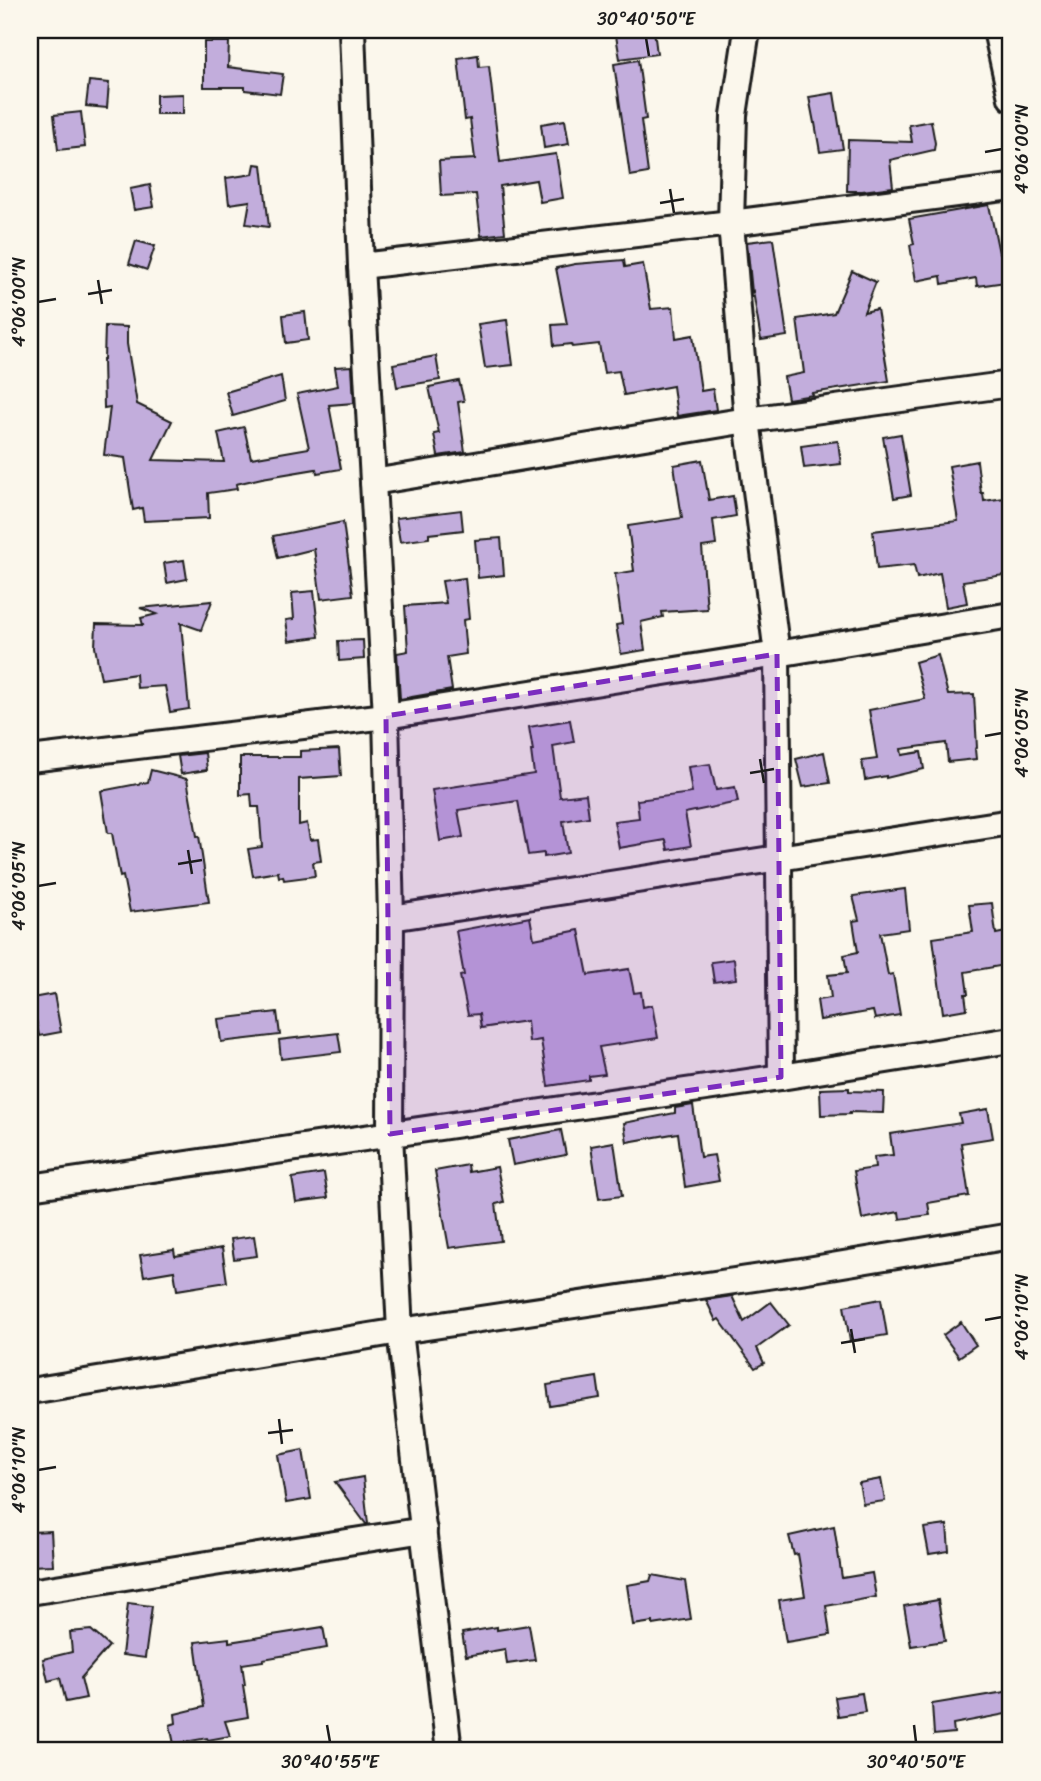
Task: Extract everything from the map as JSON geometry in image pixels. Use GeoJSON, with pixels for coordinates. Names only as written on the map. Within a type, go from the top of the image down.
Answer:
{"type":"FeatureCollection","features":[{"type":"Feature","properties":{"kind":"street"},"geometry":{"type":"LineString","coordinates":[[352,30],[361,266],[386,716],[391,918],[390,1134],[400,1331],[424,1530],[446,1751]]}},
{"type":"Feature","properties":{"kind":"street"},"geometry":{"type":"LineString","coordinates":[[747,30],[734,115],[731,223],[747,420],[777,654],[781,1077]]}},
{"type":"Feature","properties":{"kind":"street"},"geometry":{"type":"LineString","coordinates":[[996,30],[1011,98]]}},
{"type":"Feature","properties":{"kind":"street"},"geometry":{"type":"LineString","coordinates":[[361,266],[1011,187]]}},
{"type":"Feature","properties":{"kind":"street"},"geometry":{"type":"LineString","coordinates":[[373,482],[747,420],[1011,384]]}},
{"type":"Feature","properties":{"kind":"street"},"geometry":{"type":"LineString","coordinates":[[30,759],[386,716],[1011,615]]}},
{"type":"Feature","properties":{"kind":"street"},"geometry":{"type":"LineString","coordinates":[[391,918],[1011,822]]}},
{"type":"Feature","properties":{"kind":"street"},"geometry":{"type":"LineString","coordinates":[[30,1188],[781,1077],[1011,1040]]}},
{"type":"Feature","properties":{"kind":"street"},"geometry":{"type":"LineString","coordinates":[[30,1391],[1011,1236]]}},
{"type":"Feature","properties":{"kind":"street"},"geometry":{"type":"LineString","coordinates":[[30,1592],[424,1530]]}},
{"type":"Feature","properties":{"kind":"highlighted area"},"geometry":{"type":"Polygon","coordinates":[[[777,654],[781,1077],[390,1134],[386,716],[777,654]]]}},
{"type":"Feature","properties":{"kind":"building"},"geometry":{"type":"Polygon","coordinates":[[[615,30],[654,30],[657,54],[620,59],[615,30]]]}},
{"type":"Feature","properties":{"kind":"building"},"geometry":{"type":"Polygon","coordinates":[[[204,42],[229,42],[228,67],[283,74],[280,94],[245,90],[245,87],[204,87],[204,42]]]}},
{"type":"Feature","properties":{"kind":"building"},"geometry":{"type":"Polygon","coordinates":[[[478,55],[479,67],[489,66],[500,162],[556,154],[563,198],[540,202],[536,180],[500,186],[505,233],[481,236],[476,194],[441,196],[439,161],[475,159],[470,119],[465,120],[458,58],[478,55]]]}},
{"type":"Feature","properties":{"kind":"building"},"geometry":{"type":"Polygon","coordinates":[[[638,60],[646,119],[641,120],[648,173],[630,176],[614,64],[638,60]]]}},
{"type":"Feature","properties":{"kind":"building"},"geometry":{"type":"Polygon","coordinates":[[[89,81],[109,83],[107,108],[86,106],[89,81]]]}},
{"type":"Feature","properties":{"kind":"building"},"geometry":{"type":"Polygon","coordinates":[[[834,93],[843,149],[820,152],[809,97],[834,93]]]}},
{"type":"Feature","properties":{"kind":"building"},"geometry":{"type":"Polygon","coordinates":[[[183,94],[183,114],[156,114],[156,95],[183,94]]]}},
{"type":"Feature","properties":{"kind":"building"},"geometry":{"type":"Polygon","coordinates":[[[81,112],[85,147],[58,150],[54,115],[81,112]]]}},
{"type":"Feature","properties":{"kind":"building"},"geometry":{"type":"Polygon","coordinates":[[[565,120],[569,144],[544,148],[541,124],[565,120]]]}},
{"type":"Feature","properties":{"kind":"building"},"geometry":{"type":"Polygon","coordinates":[[[931,121],[934,150],[890,160],[893,187],[847,191],[848,140],[912,142],[909,125],[931,121]]]}},
{"type":"Feature","properties":{"kind":"building"},"geometry":{"type":"Polygon","coordinates":[[[255,164],[262,165],[269,227],[246,224],[250,201],[229,204],[226,178],[253,174],[255,164]]]}},
{"type":"Feature","properties":{"kind":"building"},"geometry":{"type":"Polygon","coordinates":[[[150,185],[154,207],[134,210],[130,189],[150,185]]]}},
{"type":"Feature","properties":{"kind":"building"},"geometry":{"type":"Polygon","coordinates":[[[989,205],[999,253],[1003,253],[1006,282],[977,286],[976,278],[942,284],[941,276],[916,281],[910,245],[914,244],[909,219],[989,205]]]}},
{"type":"Feature","properties":{"kind":"building"},"geometry":{"type":"Polygon","coordinates":[[[773,239],[787,336],[761,340],[752,292],[747,242],[773,239]]]}},
{"type":"Feature","properties":{"kind":"building"},"geometry":{"type":"Polygon","coordinates":[[[136,241],[155,246],[147,270],[129,264],[136,241]]]}},
{"type":"Feature","properties":{"kind":"building"},"geometry":{"type":"Polygon","coordinates":[[[624,260],[625,267],[643,264],[651,309],[673,307],[676,338],[693,335],[701,391],[713,389],[716,410],[677,416],[673,386],[624,395],[619,371],[604,373],[599,344],[554,346],[552,325],[567,324],[556,268],[624,260]]]}},
{"type":"Feature","properties":{"kind":"building"},"geometry":{"type":"Polygon","coordinates":[[[852,271],[876,282],[864,312],[877,309],[889,381],[788,399],[784,377],[804,373],[797,319],[834,313],[852,271]]]}},
{"type":"Feature","properties":{"kind":"building"},"geometry":{"type":"Polygon","coordinates":[[[305,312],[308,340],[286,343],[283,315],[305,312]]]}},
{"type":"Feature","properties":{"kind":"building"},"geometry":{"type":"Polygon","coordinates":[[[507,320],[513,365],[485,368],[478,324],[507,320]]]}},
{"type":"Feature","properties":{"kind":"building"},"geometry":{"type":"Polygon","coordinates":[[[105,326],[127,327],[127,344],[137,404],[172,421],[153,460],[224,462],[218,433],[244,427],[251,458],[309,448],[297,394],[338,386],[335,367],[352,366],[354,403],[329,405],[341,469],[317,473],[316,469],[262,478],[236,484],[237,489],[208,493],[209,518],[144,521],[142,508],[133,510],[125,458],[104,455],[110,407],[104,408],[105,326]]]}},
{"type":"Feature","properties":{"kind":"building"},"geometry":{"type":"Polygon","coordinates":[[[436,356],[440,380],[397,387],[393,364],[436,356]]]}},
{"type":"Feature","properties":{"kind":"building"},"geometry":{"type":"Polygon","coordinates":[[[281,376],[285,401],[233,416],[226,392],[281,376]]]}},
{"type":"Feature","properties":{"kind":"building"},"geometry":{"type":"Polygon","coordinates":[[[459,381],[464,401],[458,402],[465,452],[438,456],[434,434],[439,433],[429,387],[459,381]]]}},
{"type":"Feature","properties":{"kind":"building"},"geometry":{"type":"Polygon","coordinates":[[[901,434],[911,495],[894,498],[883,437],[901,434]]]}},
{"type":"Feature","properties":{"kind":"building"},"geometry":{"type":"Polygon","coordinates":[[[838,441],[841,464],[804,468],[801,446],[838,441]]]}},
{"type":"Feature","properties":{"kind":"building"},"geometry":{"type":"Polygon","coordinates":[[[702,460],[709,500],[733,496],[736,516],[713,520],[716,545],[702,547],[707,609],[662,612],[663,617],[641,622],[645,650],[621,654],[616,625],[622,624],[615,574],[634,571],[628,526],[682,518],[674,465],[702,460]]]}},
{"type":"Feature","properties":{"kind":"building"},"geometry":{"type":"Polygon","coordinates":[[[977,461],[984,501],[1011,497],[1011,574],[963,581],[967,603],[946,607],[940,573],[917,578],[914,565],[877,569],[873,531],[958,521],[949,466],[977,461]]]}},
{"type":"Feature","properties":{"kind":"building"},"geometry":{"type":"Polygon","coordinates":[[[461,510],[463,530],[429,534],[429,538],[400,542],[396,518],[461,510]]]}},
{"type":"Feature","properties":{"kind":"building"},"geometry":{"type":"Polygon","coordinates":[[[343,522],[353,595],[321,599],[314,549],[278,558],[273,536],[343,522]]]}},
{"type":"Feature","properties":{"kind":"building"},"geometry":{"type":"Polygon","coordinates":[[[501,538],[504,575],[478,578],[475,540],[501,538]]]}},
{"type":"Feature","properties":{"kind":"building"},"geometry":{"type":"Polygon","coordinates":[[[184,560],[187,579],[167,583],[164,563],[184,560]]]}},
{"type":"Feature","properties":{"kind":"building"},"geometry":{"type":"Polygon","coordinates":[[[465,578],[469,619],[463,620],[466,654],[447,657],[452,690],[400,699],[397,653],[408,651],[405,606],[446,603],[442,581],[465,578]]]}},
{"type":"Feature","properties":{"kind":"building"},"geometry":{"type":"Polygon","coordinates":[[[314,591],[319,637],[289,641],[286,620],[294,619],[292,593],[314,591]]]}},
{"type":"Feature","properties":{"kind":"building"},"geometry":{"type":"Polygon","coordinates":[[[212,601],[201,630],[181,623],[189,709],[170,712],[165,686],[137,688],[136,674],[101,679],[95,647],[96,624],[143,625],[141,618],[157,614],[140,608],[212,601]]]}},
{"type":"Feature","properties":{"kind":"building"},"geometry":{"type":"Polygon","coordinates":[[[363,640],[364,659],[339,661],[338,641],[363,640]]]}},
{"type":"Feature","properties":{"kind":"building"},"geometry":{"type":"Polygon","coordinates":[[[938,655],[948,695],[974,694],[976,759],[948,762],[946,743],[901,749],[902,755],[921,752],[924,769],[865,780],[862,761],[877,759],[869,710],[925,699],[915,662],[938,655]]]}},
{"type":"Feature","properties":{"kind":"building"},"geometry":{"type":"Polygon","coordinates":[[[570,720],[574,742],[553,746],[560,797],[586,794],[589,817],[563,821],[568,853],[544,857],[544,853],[528,855],[518,801],[458,810],[463,837],[440,841],[432,790],[534,774],[529,727],[570,720]]]}},
{"type":"Feature","properties":{"kind":"building"},"geometry":{"type":"Polygon","coordinates":[[[339,749],[341,776],[299,779],[299,825],[307,823],[310,840],[318,839],[321,861],[313,862],[315,876],[284,880],[283,876],[279,877],[278,872],[253,876],[248,849],[262,847],[259,807],[252,807],[251,794],[240,795],[240,757],[300,757],[300,751],[339,749]]]}},
{"type":"Feature","properties":{"kind":"building"},"geometry":{"type":"Polygon","coordinates":[[[824,752],[830,783],[803,787],[796,759],[824,752]]]}},
{"type":"Feature","properties":{"kind":"building"},"geometry":{"type":"Polygon","coordinates":[[[205,753],[207,770],[181,774],[178,756],[205,753]]]}},
{"type":"Feature","properties":{"kind":"building"},"geometry":{"type":"Polygon","coordinates":[[[710,764],[716,790],[735,787],[738,802],[685,813],[691,846],[668,850],[666,840],[619,848],[614,821],[639,818],[637,800],[692,793],[688,767],[710,764]]]}},
{"type":"Feature","properties":{"kind":"building"},"geometry":{"type":"Polygon","coordinates":[[[151,770],[187,779],[209,902],[130,912],[112,833],[108,833],[101,791],[148,782],[151,770]]]}},
{"type":"Feature","properties":{"kind":"building"},"geometry":{"type":"Polygon","coordinates":[[[905,889],[909,929],[880,933],[888,975],[893,974],[900,1015],[875,1019],[873,1011],[820,1020],[817,1000],[831,998],[828,975],[847,973],[844,955],[858,952],[853,921],[859,920],[853,896],[905,889]]]}},
{"type":"Feature","properties":{"kind":"building"},"geometry":{"type":"Polygon","coordinates":[[[992,903],[996,934],[1011,931],[1011,964],[965,972],[967,1009],[943,1013],[933,938],[973,932],[969,905],[992,903]]]}},
{"type":"Feature","properties":{"kind":"building"},"geometry":{"type":"Polygon","coordinates":[[[530,917],[534,939],[579,930],[588,975],[629,969],[634,993],[641,992],[643,1007],[652,1005],[658,1038],[599,1047],[605,1074],[589,1076],[589,1080],[548,1086],[541,1040],[529,1042],[527,1021],[481,1028],[479,1014],[468,1015],[460,976],[464,975],[456,931],[530,917]]]}},
{"type":"Feature","properties":{"kind":"building"},"geometry":{"type":"Polygon","coordinates":[[[734,959],[736,979],[714,982],[711,962],[734,959]]]}},
{"type":"Feature","properties":{"kind":"building"},"geometry":{"type":"Polygon","coordinates":[[[54,994],[61,1032],[39,1036],[32,998],[54,994]]]}},
{"type":"Feature","properties":{"kind":"building"},"geometry":{"type":"Polygon","coordinates":[[[277,1012],[280,1035],[221,1042],[218,1019],[277,1012]]]}},
{"type":"Feature","properties":{"kind":"building"},"geometry":{"type":"Polygon","coordinates":[[[338,1033],[341,1052],[281,1059],[279,1040],[338,1033]]]}},
{"type":"Feature","properties":{"kind":"building"},"geometry":{"type":"Polygon","coordinates":[[[849,1088],[849,1091],[884,1092],[883,1113],[821,1115],[820,1089],[849,1088]]]}},
{"type":"Feature","properties":{"kind":"building"},"geometry":{"type":"Polygon","coordinates":[[[693,1105],[700,1157],[714,1155],[719,1181],[685,1187],[678,1133],[627,1142],[624,1123],[675,1113],[675,1108],[693,1105]]]}},
{"type":"Feature","properties":{"kind":"building"},"geometry":{"type":"Polygon","coordinates":[[[988,1109],[993,1138],[961,1143],[969,1196],[928,1203],[930,1215],[900,1219],[899,1212],[862,1219],[854,1171],[875,1168],[874,1157],[893,1155],[890,1134],[961,1123],[959,1114],[988,1109]]]}},
{"type":"Feature","properties":{"kind":"building"},"geometry":{"type":"Polygon","coordinates":[[[561,1130],[566,1155],[513,1165],[508,1140],[561,1130]]]}},
{"type":"Feature","properties":{"kind":"building"},"geometry":{"type":"Polygon","coordinates":[[[614,1142],[622,1196],[599,1199],[591,1146],[614,1142]]]}},
{"type":"Feature","properties":{"kind":"building"},"geometry":{"type":"Polygon","coordinates":[[[468,1165],[469,1172],[497,1167],[504,1202],[496,1204],[501,1241],[449,1248],[435,1171],[468,1165]]]}},
{"type":"Feature","properties":{"kind":"building"},"geometry":{"type":"Polygon","coordinates":[[[324,1173],[328,1198],[296,1202],[292,1178],[324,1173]]]}},
{"type":"Feature","properties":{"kind":"building"},"geometry":{"type":"Polygon","coordinates":[[[254,1236],[257,1256],[234,1259],[231,1239],[254,1236]]]}},
{"type":"Feature","properties":{"kind":"building"},"geometry":{"type":"Polygon","coordinates":[[[222,1248],[227,1282],[177,1290],[174,1271],[144,1276],[140,1255],[174,1250],[175,1256],[222,1248]]]}},
{"type":"Feature","properties":{"kind":"building"},"geometry":{"type":"Polygon","coordinates":[[[732,1296],[744,1322],[771,1302],[789,1325],[757,1348],[764,1363],[755,1368],[719,1319],[716,1321],[706,1300],[732,1296]]]}},
{"type":"Feature","properties":{"kind":"building"},"geometry":{"type":"Polygon","coordinates":[[[881,1299],[887,1335],[850,1341],[844,1306],[881,1299]]]}},
{"type":"Feature","properties":{"kind":"building"},"geometry":{"type":"Polygon","coordinates":[[[961,1322],[976,1345],[959,1357],[943,1335],[961,1322]]]}},
{"type":"Feature","properties":{"kind":"building"},"geometry":{"type":"Polygon","coordinates":[[[597,1377],[600,1398],[550,1406],[547,1385],[597,1377]]]}},
{"type":"Feature","properties":{"kind":"building"},"geometry":{"type":"Polygon","coordinates":[[[303,1450],[311,1499],[286,1503],[278,1455],[303,1450]]]}},
{"type":"Feature","properties":{"kind":"building"},"geometry":{"type":"Polygon","coordinates":[[[363,1477],[368,1524],[335,1482],[363,1477]]]}},
{"type":"Feature","properties":{"kind":"building"},"geometry":{"type":"Polygon","coordinates":[[[881,1479],[885,1501],[863,1504],[859,1483],[881,1479]]]}},
{"type":"Feature","properties":{"kind":"building"},"geometry":{"type":"Polygon","coordinates":[[[947,1525],[949,1551],[929,1554],[924,1528],[947,1525]]]}},
{"type":"Feature","properties":{"kind":"building"},"geometry":{"type":"Polygon","coordinates":[[[834,1526],[842,1578],[872,1573],[876,1597],[826,1606],[830,1635],[786,1642],[779,1600],[805,1596],[798,1554],[794,1555],[789,1536],[834,1526]]]}},
{"type":"Feature","properties":{"kind":"building"},"geometry":{"type":"Polygon","coordinates":[[[51,1531],[53,1565],[30,1566],[30,1532],[51,1531]]]}},
{"type":"Feature","properties":{"kind":"building"},"geometry":{"type":"Polygon","coordinates":[[[652,1575],[685,1581],[691,1619],[633,1625],[627,1585],[650,1581],[652,1575]]]}},
{"type":"Feature","properties":{"kind":"building"},"geometry":{"type":"Polygon","coordinates":[[[938,1600],[945,1641],[911,1646],[904,1606],[938,1600]]]}},
{"type":"Feature","properties":{"kind":"building"},"geometry":{"type":"Polygon","coordinates":[[[128,1603],[152,1606],[145,1658],[122,1655],[128,1603]]]}},
{"type":"Feature","properties":{"kind":"building"},"geometry":{"type":"Polygon","coordinates":[[[529,1625],[535,1660],[507,1664],[505,1649],[466,1656],[462,1633],[529,1625]]]}},
{"type":"Feature","properties":{"kind":"building"},"geometry":{"type":"Polygon","coordinates":[[[323,1627],[327,1648],[242,1664],[248,1717],[225,1721],[230,1736],[174,1744],[170,1725],[176,1723],[175,1714],[204,1707],[195,1642],[229,1638],[229,1642],[323,1627]]]}},
{"type":"Feature","properties":{"kind":"building"},"geometry":{"type":"Polygon","coordinates":[[[91,1630],[109,1646],[81,1678],[86,1698],[66,1702],[60,1678],[48,1681],[43,1659],[72,1652],[70,1632],[91,1630]]]}},
{"type":"Feature","properties":{"kind":"building"},"geometry":{"type":"Polygon","coordinates":[[[1011,1691],[1011,1713],[953,1724],[954,1733],[934,1735],[932,1704],[1011,1691]]]}},
{"type":"Feature","properties":{"kind":"building"},"geometry":{"type":"Polygon","coordinates":[[[862,1693],[865,1712],[838,1716],[835,1697],[862,1693]]]}}]}
